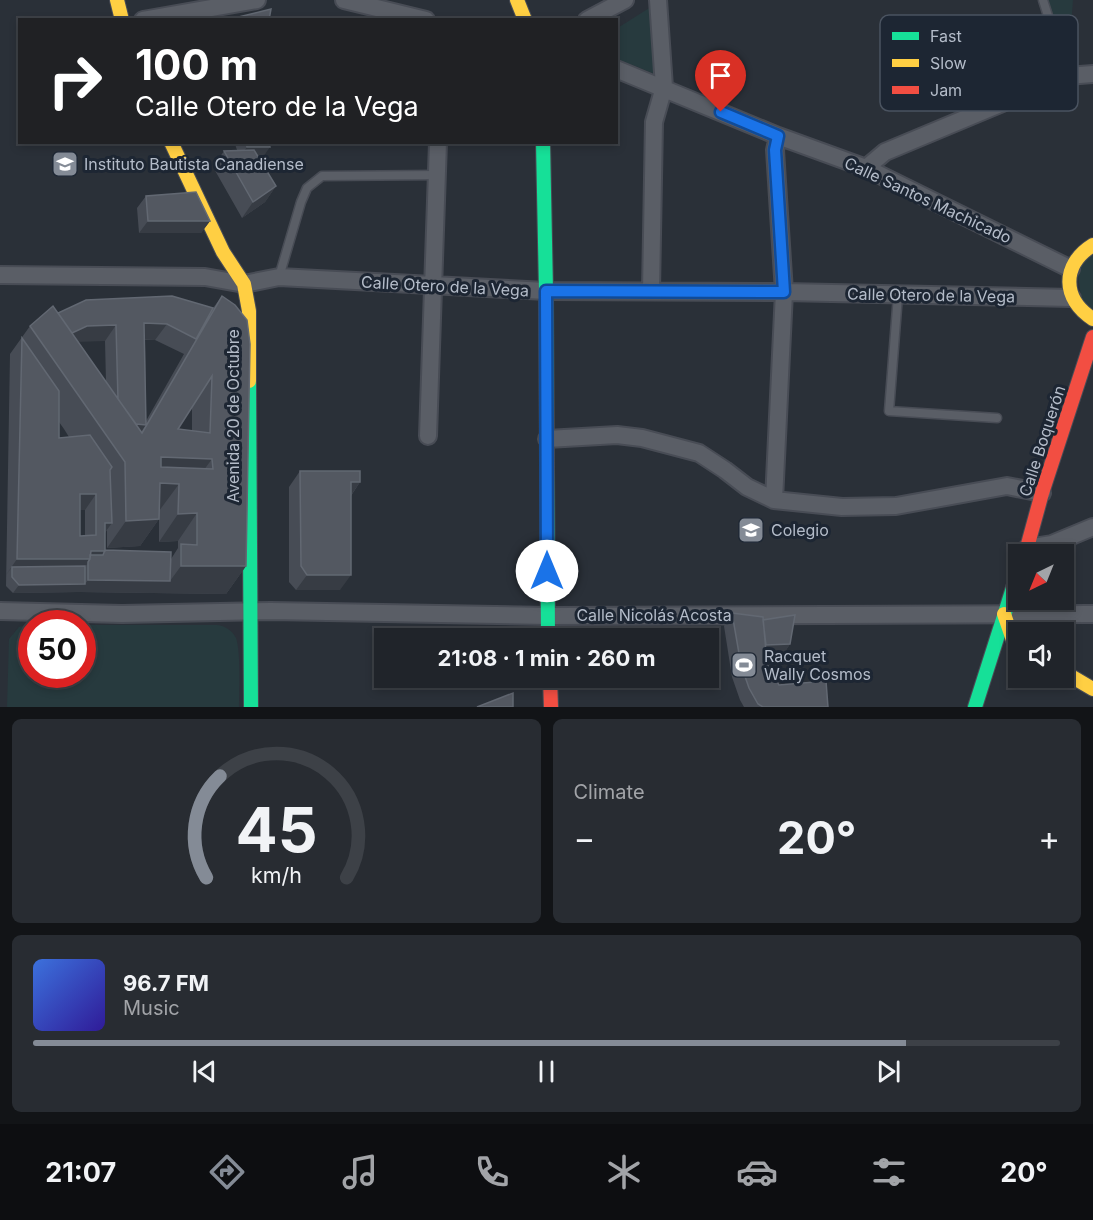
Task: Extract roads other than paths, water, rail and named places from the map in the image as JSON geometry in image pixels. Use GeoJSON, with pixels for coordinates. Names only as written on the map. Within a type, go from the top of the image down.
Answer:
{"type":"FeatureCollection","features":[{"type":"Feature","properties":{"kind":"main road"},"geometry":{"type":"LineString","coordinates":[[117,0],[122,18]]}},
{"type":"Feature","properties":{"kind":"main road"},"geometry":{"type":"LineString","coordinates":[[517,0],[524,18]]}},
{"type":"Feature","properties":{"kind":"main road","name":"Avenida 20 de Octubre"},"geometry":{"type":"LineString","coordinates":[[172,144],[223,252],[244,284],[249,312],[251,707]]}},
{"type":"Feature","properties":{"kind":"main road"},"geometry":{"type":"LineString","coordinates":[[543,144],[548,628]]}},
{"type":"Feature","properties":{"kind":"main road"},"geometry":{"type":"LineString","coordinates":[[1093,245],[1078,256],[1069,279],[1072,298],[1078,309],[1093,320]]}},
{"type":"Feature","properties":{"kind":"main road","name":"Calle Boquerón"},"geometry":{"type":"LineString","coordinates":[[1028,544],[1042,493],[1093,337]]}},
{"type":"Feature","properties":{"kind":"main road"},"geometry":{"type":"LineString","coordinates":[[975,707],[1008,602]]}},
{"type":"Feature","properties":{"kind":"main road"},"geometry":{"type":"LineString","coordinates":[[1004,614],[1008,626]]}},
{"type":"Feature","properties":{"kind":"main road"},"geometry":{"type":"LineString","coordinates":[[1074,678],[1093,689]]}},
{"type":"Feature","properties":{"kind":"main road"},"geometry":{"type":"LineString","coordinates":[[550,688],[551,707]]}},
{"type":"Feature","properties":{"kind":"street"},"geometry":{"type":"LineString","coordinates":[[154,18],[257,0]]}},
{"type":"Feature","properties":{"kind":"street"},"geometry":{"type":"LineString","coordinates":[[344,0],[418,18]]}},
{"type":"Feature","properties":{"kind":"street"},"geometry":{"type":"LineString","coordinates":[[591,18],[625,0]]}},
{"type":"Feature","properties":{"kind":"street"},"geometry":{"type":"LineString","coordinates":[[651,291],[654,122],[664,87],[658,0]]}},
{"type":"Feature","properties":{"kind":"street","name":"Calle Santos Machicado"},"geometry":{"type":"LineString","coordinates":[[618,70],[778,136],[866,168],[1071,269]]}},
{"type":"Feature","properties":{"kind":"street"},"geometry":{"type":"LineString","coordinates":[[1078,75],[1093,74]]}},
{"type":"Feature","properties":{"kind":"street"},"geometry":{"type":"LineString","coordinates":[[866,168],[885,152],[983,111]]}},
{"type":"Feature","properties":{"kind":"street"},"geometry":{"type":"LineString","coordinates":[[774,501],[784,292],[775,150],[778,136]]}},
{"type":"Feature","properties":{"kind":"street"},"geometry":{"type":"LineString","coordinates":[[428,436],[438,144]]}},
{"type":"Feature","properties":{"kind":"street","name":"Calle Otero de la Vega"},"geometry":{"type":"LineString","coordinates":[[0,275],[205,277],[244,284],[279,277],[546,291],[784,292],[1072,298]]}},
{"type":"Feature","properties":{"kind":"street"},"geometry":{"type":"LineString","coordinates":[[547,439],[617,435],[642,438],[699,453],[747,487],[774,501],[842,507],[896,506],[1007,486],[1042,493]]}},
{"type":"Feature","properties":{"kind":"street"},"geometry":{"type":"LineString","coordinates":[[1052,544],[1093,527]]}},
{"type":"Feature","properties":{"kind":"street","name":"Calle Nicolás Acosta"},"geometry":{"type":"LineString","coordinates":[[0,612],[122,614],[249,611],[548,615],[1093,614]]}},
{"type":"Feature","properties":{"kind":"lane"},"geometry":{"type":"LineString","coordinates":[[1043,0],[1048,15]]}},
{"type":"Feature","properties":{"kind":"lane"},"geometry":{"type":"LineString","coordinates":[[279,277],[301,202],[307,188],[322,176],[438,175]]}},
{"type":"Feature","properties":{"kind":"lane"},"geometry":{"type":"LineString","coordinates":[[898,295],[889,411],[997,418]]}},
{"type":"Feature","properties":{"kind":"place","name":"Instituto Bautista Canadiense"},"geometry":{"type":"Point","coordinates":[65,164]}},
{"type":"Feature","properties":{"kind":"place","name":"Colegio"},"geometry":{"type":"Point","coordinates":[751,530]}},
{"type":"Feature","properties":{"kind":"place","name":"Racquet Wally Cosmos"},"geometry":{"type":"Point","coordinates":[744,665]}}]}
